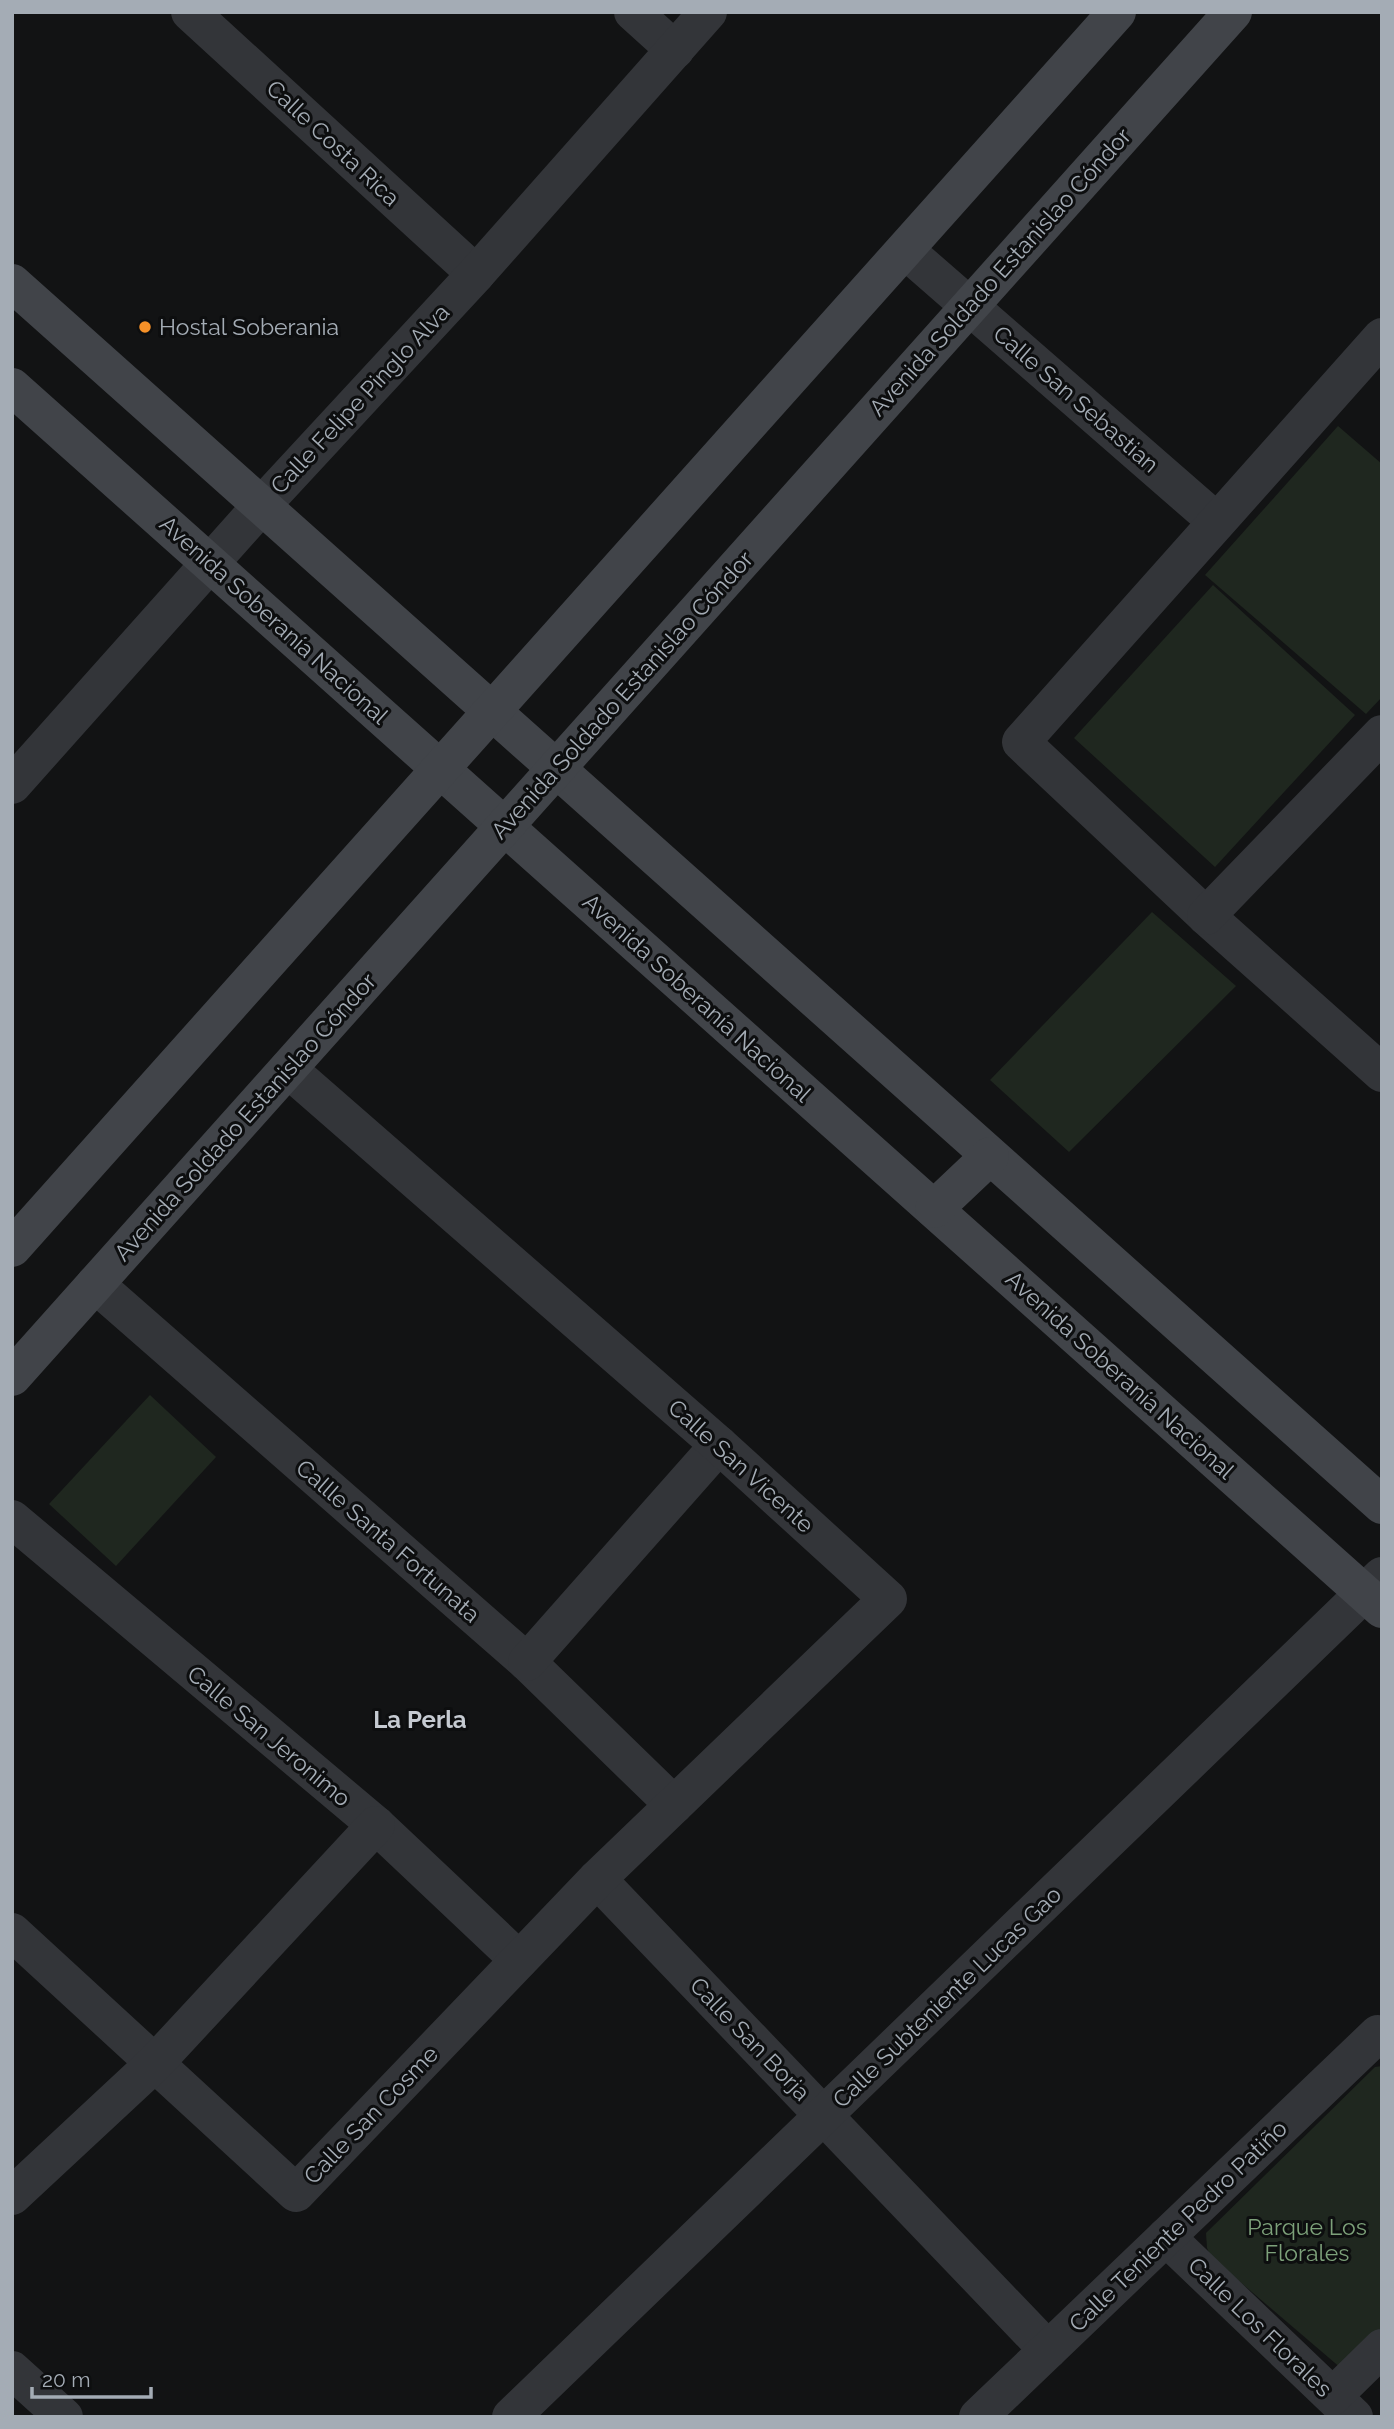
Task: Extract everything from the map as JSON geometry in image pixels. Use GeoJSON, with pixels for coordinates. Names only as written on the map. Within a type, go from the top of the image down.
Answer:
{"type":"FeatureCollection","features":[{"type":"Feature","properties":{"kind":"street","name":"Calle Costa Rica"},"geometry":{"type":"LineString","coordinates":[[190,12],[475,274]]}},
{"type":"Feature","properties":{"kind":"street"},"geometry":{"type":"LineString","coordinates":[[633,12],[675,50]]}},
{"type":"Feature","properties":{"kind":"street","name":"Calle Felipe Pinglo Alva"},"geometry":{"type":"LineString","coordinates":[[12,785],[262,505],[475,274],[708,12]]}},
{"type":"Feature","properties":{"kind":"street"},"geometry":{"type":"LineString","coordinates":[[12,1248],[1117,12]]}},
{"type":"Feature","properties":{"kind":"street","name":"Avenida Soldado Estanislao Cóndor"},"geometry":{"type":"LineString","coordinates":[[12,1377],[1233,12]]}},
{"type":"Feature","properties":{"kind":"street","name":"Calle San Sebastian"},"geometry":{"type":"LineString","coordinates":[[905,250],[1216,521]]}},
{"type":"Feature","properties":{"kind":"street"},"geometry":{"type":"LineString","coordinates":[[12,283],[1382,1505]]}},
{"type":"Feature","properties":{"kind":"street"},"geometry":{"type":"LineString","coordinates":[[1382,337],[1021,742],[1206,916],[1382,1073]]}},
{"type":"Feature","properties":{"kind":"street","name":"Avenida Soberanía Nacional"},"geometry":{"type":"LineString","coordinates":[[12,387],[934,1209],[1376,1593]]}},
{"type":"Feature","properties":{"kind":"street"},"geometry":{"type":"LineString","coordinates":[[1206,916],[1382,734]]}},
{"type":"Feature","properties":{"kind":"street","name":"Calle San Vicente"},"geometry":{"type":"LineString","coordinates":[[288,1069],[719,1445],[888,1599],[597,1879]]}},
{"type":"Feature","properties":{"kind":"street"},"geometry":{"type":"LineString","coordinates":[[934,1209],[990,1156]]}},
{"type":"Feature","properties":{"kind":"street","name":"Callle Santa Fortunata"},"geometry":{"type":"LineString","coordinates":[[95,1284],[527,1662],[674,1805]]}},
{"type":"Feature","properties":{"kind":"street"},"geometry":{"type":"LineString","coordinates":[[527,1662],[719,1445]]}},
{"type":"Feature","properties":{"kind":"street","name":"Calle San Jeronimo"},"geometry":{"type":"LineString","coordinates":[[12,1519],[376,1825],[520,1959]]}},
{"type":"Feature","properties":{"kind":"street","name":"Calle Subteniente Lucas Gao"},"geometry":{"type":"LineString","coordinates":[[511,2417],[823,2116],[1376,1593]]}},
{"type":"Feature","properties":{"kind":"street"},"geometry":{"type":"LineString","coordinates":[[12,2196],[155,2063],[376,1825]]}},
{"type":"Feature","properties":{"kind":"street","name":"Calle San Borja"},"geometry":{"type":"LineString","coordinates":[[597,1879],[1048,2350]]}},
{"type":"Feature","properties":{"kind":"street","name":"Calle San Cosme"},"geometry":{"type":"LineString","coordinates":[[12,1932],[296,2193],[597,1879]]}},
{"type":"Feature","properties":{"kind":"street","name":"Calle Teniente Pedro Patiño"},"geometry":{"type":"LineString","coordinates":[[994,2412],[1048,2350],[1380,2036]]}},
{"type":"Feature","properties":{"kind":"street","name":"Calle Los Florales"},"geometry":{"type":"LineString","coordinates":[[1166,2237],[1344,2407]]}},
{"type":"Feature","properties":{"kind":"street"},"geometry":{"type":"LineString","coordinates":[[1344,2407],[1382,2348]]}},
{"type":"Feature","properties":{"kind":"street"},"geometry":{"type":"LineString","coordinates":[[12,2370],[64,2417]]}},
{"type":"Feature","properties":{"kind":"green space"},"geometry":{"type":"Polygon","coordinates":[[[1338,426],[1382,464],[1382,697],[1366,714],[1205,575],[1338,426]]]}},
{"type":"Feature","properties":{"kind":"green space"},"geometry":{"type":"Polygon","coordinates":[[[1213,585],[1355,715],[1215,867],[1074,738],[1213,585]]]}},
{"type":"Feature","properties":{"kind":"green space"},"geometry":{"type":"Polygon","coordinates":[[[1152,912],[1236,986],[1069,1152],[990,1080],[1152,912]]]}},
{"type":"Feature","properties":{"kind":"green space"},"geometry":{"type":"Polygon","coordinates":[[[150,1395],[216,1457],[116,1566],[49,1504],[150,1395]]]}},
{"type":"Feature","properties":{"kind":"green space","name":"Parque Los Florales"},"geometry":{"type":"Polygon","coordinates":[[[1382,2066],[1382,2331],[1342,2369],[1211,2257],[1206,2233],[1375,2067],[1382,2066]]]}},
{"type":"Feature","properties":{"kind":"place","name":"Hostal Soberania"},"geometry":{"type":"Point","coordinates":[145,327]}},
{"type":"Feature","properties":{"kind":"district","name":"La Perla"},"geometry":{"type":"Point","coordinates":[420,1720]}}]}
